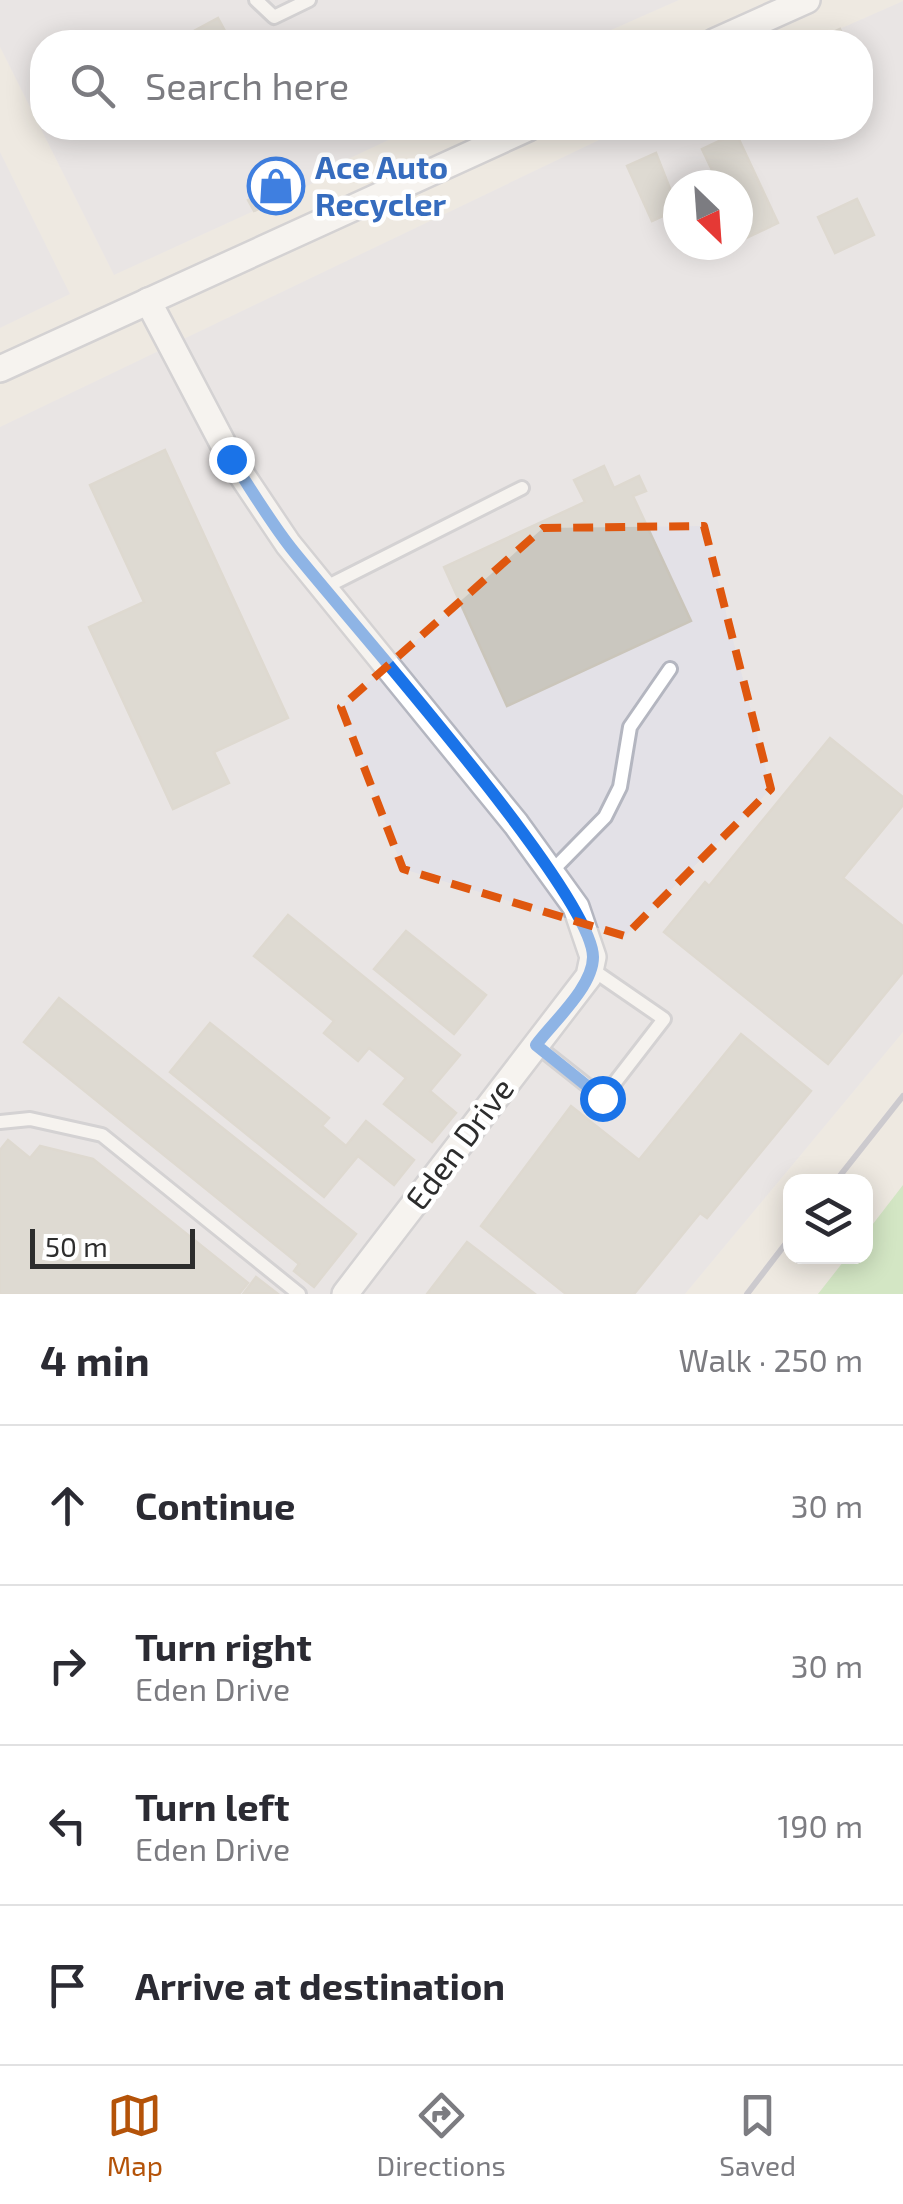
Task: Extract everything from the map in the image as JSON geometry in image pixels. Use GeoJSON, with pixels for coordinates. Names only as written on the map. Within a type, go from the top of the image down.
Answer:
{"type":"FeatureCollection","features":[{"type":"Feature","properties":{"kind":"street"},"geometry":{"type":"LineString","coordinates":[[741,30],[808,0]]}},
{"type":"Feature","properties":{"kind":"street"},"geometry":{"type":"LineString","coordinates":[[0,369],[502,140]]}},
{"type":"Feature","properties":{"kind":"street"},"geometry":{"type":"LineString","coordinates":[[148,301],[231,459],[324,588],[576,906],[589,938],[590,968]]}},
{"type":"Feature","properties":{"kind":"street","name":"Eden Drive"},"geometry":{"type":"LineString","coordinates":[[345,1294],[536,1045],[590,968]]}},
{"type":"Feature","properties":{"kind":"lane"},"geometry":{"type":"LineString","coordinates":[[256,0],[274,17],[309,0]]}},
{"type":"Feature","properties":{"kind":"lane"},"geometry":{"type":"LineString","coordinates":[[324,588],[522,488]]}},
{"type":"Feature","properties":{"kind":"lane"},"geometry":{"type":"LineString","coordinates":[[551,872],[605,818],[620,787],[630,726],[670,669]]}},
{"type":"Feature","properties":{"kind":"lane"},"geometry":{"type":"LineString","coordinates":[[536,1045],[602,1098],[664,1019],[590,968]]}},
{"type":"Feature","properties":{"kind":"lane"},"geometry":{"type":"LineString","coordinates":[[0,1122],[30,1119],[102,1135],[299,1294]]}},
{"type":"Feature","properties":{"kind":"highlighted area"},"geometry":{"type":"Polygon","coordinates":[[[704,526],[771,789],[625,936],[403,869],[341,707],[543,528],[704,526]]]}},
{"type":"Feature","properties":{"kind":"shaded area"},"geometry":{"type":"Polygon","coordinates":[[[0,0],[679,0],[611,30],[30,30],[30,107],[0,47],[0,0]]]}},
{"type":"Feature","properties":{"kind":"shaded area"},"geometry":{"type":"Polygon","coordinates":[[[903,1],[903,1032],[685,1294],[0,1294],[0,427],[599,140],[873,140],[873,30],[837,30],[903,1]]]}},
{"type":"Feature","properties":{"kind":"shaded area"},"geometry":{"type":"Polygon","coordinates":[[[46,140],[389,140],[310,177],[313,183],[302,189],[114,275],[46,140]]]}},
{"type":"Feature","properties":{"kind":"shaded area"},"geometry":{"type":"Polygon","coordinates":[[[0,152],[70,294],[0,328],[0,152]]]}},
{"type":"Feature","properties":{"kind":"green space"},"geometry":{"type":"Polygon","coordinates":[[[903,1185],[903,1294],[818,1294],[842,1264],[873,1264],[873,1224],[903,1185]]]}},
{"type":"Feature","properties":{"kind":"building"},"geometry":{"type":"Polygon","coordinates":[[[218,18],[224,30],[196,30],[218,18]]]}},
{"type":"Feature","properties":{"kind":"building"},"geometry":{"type":"Polygon","coordinates":[[[721,140],[739,140],[778,223],[753,235],[753,170],[712,170],[702,149],[721,140]]]}},
{"type":"Feature","properties":{"kind":"building"},"geometry":{"type":"Polygon","coordinates":[[[656,153],[663,171],[663,216],[652,221],[627,166],[656,153]]]}},
{"type":"Feature","properties":{"kind":"building","name":"Ace Auto Recycler"},"geometry":{"type":"Polygon","coordinates":[[[290,163],[302,189],[254,211],[248,200],[257,196],[250,182],[290,163]]]}},
{"type":"Feature","properties":{"kind":"building"},"geometry":{"type":"Polygon","coordinates":[[[857,199],[874,235],[835,253],[818,217],[857,199]]]}},
{"type":"Feature","properties":{"kind":"building"},"geometry":{"type":"Polygon","coordinates":[[[165,450],[288,718],[214,752],[229,783],[173,809],[89,627],[144,602],[90,485],[165,450]]]}},
{"type":"Feature","properties":{"kind":"building"},"geometry":{"type":"Polygon","coordinates":[[[604,466],[614,488],[639,476],[646,491],[633,496],[691,621],[507,706],[444,567],[585,502],[574,480],[604,466]]]}},
{"type":"Feature","properties":{"kind":"building"},"geometry":{"type":"Polygon","coordinates":[[[830,738],[903,797],[903,805],[843,878],[903,926],[903,972],[828,1064],[664,932],[705,882],[709,886],[830,738]]]}},
{"type":"Feature","properties":{"kind":"building"},"geometry":{"type":"Polygon","coordinates":[[[288,915],[460,1055],[430,1091],[456,1113],[432,1142],[384,1104],[406,1078],[369,1048],[358,1061],[324,1033],[334,1021],[254,956],[288,915]]]}},
{"type":"Feature","properties":{"kind":"building"},"geometry":{"type":"Polygon","coordinates":[[[406,931],[486,995],[454,1034],[374,969],[406,931]]]}},
{"type":"Feature","properties":{"kind":"building"},"geometry":{"type":"Polygon","coordinates":[[[59,998],[356,1234],[314,1287],[294,1271],[299,1264],[24,1042],[59,998]]]}},
{"type":"Feature","properties":{"kind":"building"},"geometry":{"type":"Polygon","coordinates":[[[210,1023],[329,1118],[322,1126],[346,1146],[366,1121],[414,1160],[394,1185],[358,1156],[324,1197],[170,1072],[210,1023]]]}},
{"type":"Feature","properties":{"kind":"building"},"geometry":{"type":"Polygon","coordinates":[[[741,1034],[811,1091],[707,1218],[700,1213],[634,1294],[566,1294],[481,1226],[571,1106],[639,1160],[741,1034]]]}},
{"type":"Feature","properties":{"kind":"building"},"geometry":{"type":"Polygon","coordinates":[[[8,1140],[30,1158],[40,1146],[93,1159],[248,1283],[239,1294],[0,1294],[0,1150],[8,1140]]]}},
{"type":"Feature","properties":{"kind":"building"},"geometry":{"type":"Polygon","coordinates":[[[467,1242],[535,1294],[427,1294],[467,1242]]]}},
{"type":"Feature","properties":{"kind":"building"},"geometry":{"type":"Polygon","coordinates":[[[256,1277],[278,1294],[244,1293],[256,1277]]]}},
{"type":"Feature","properties":{"kind":"railway"},"geometry":{"type":"LineString","coordinates":[[841,1174],[903,1096]]}},
{"type":"Feature","properties":{"kind":"railway"},"geometry":{"type":"LineString","coordinates":[[747,1294],[783,1247]]}},
{"type":"Feature","properties":{"kind":"place","name":"Ace Auto Recycler"},"geometry":{"type":"Point","coordinates":[276,186]}},
{"type":"Feature","properties":{"kind":"route"},"geometry":{"type":"LineString","coordinates":[[231,459],[288,544],[516,824],[576,906],[593,957],[589,976],[536,1045],[602,1098]]}}]}
